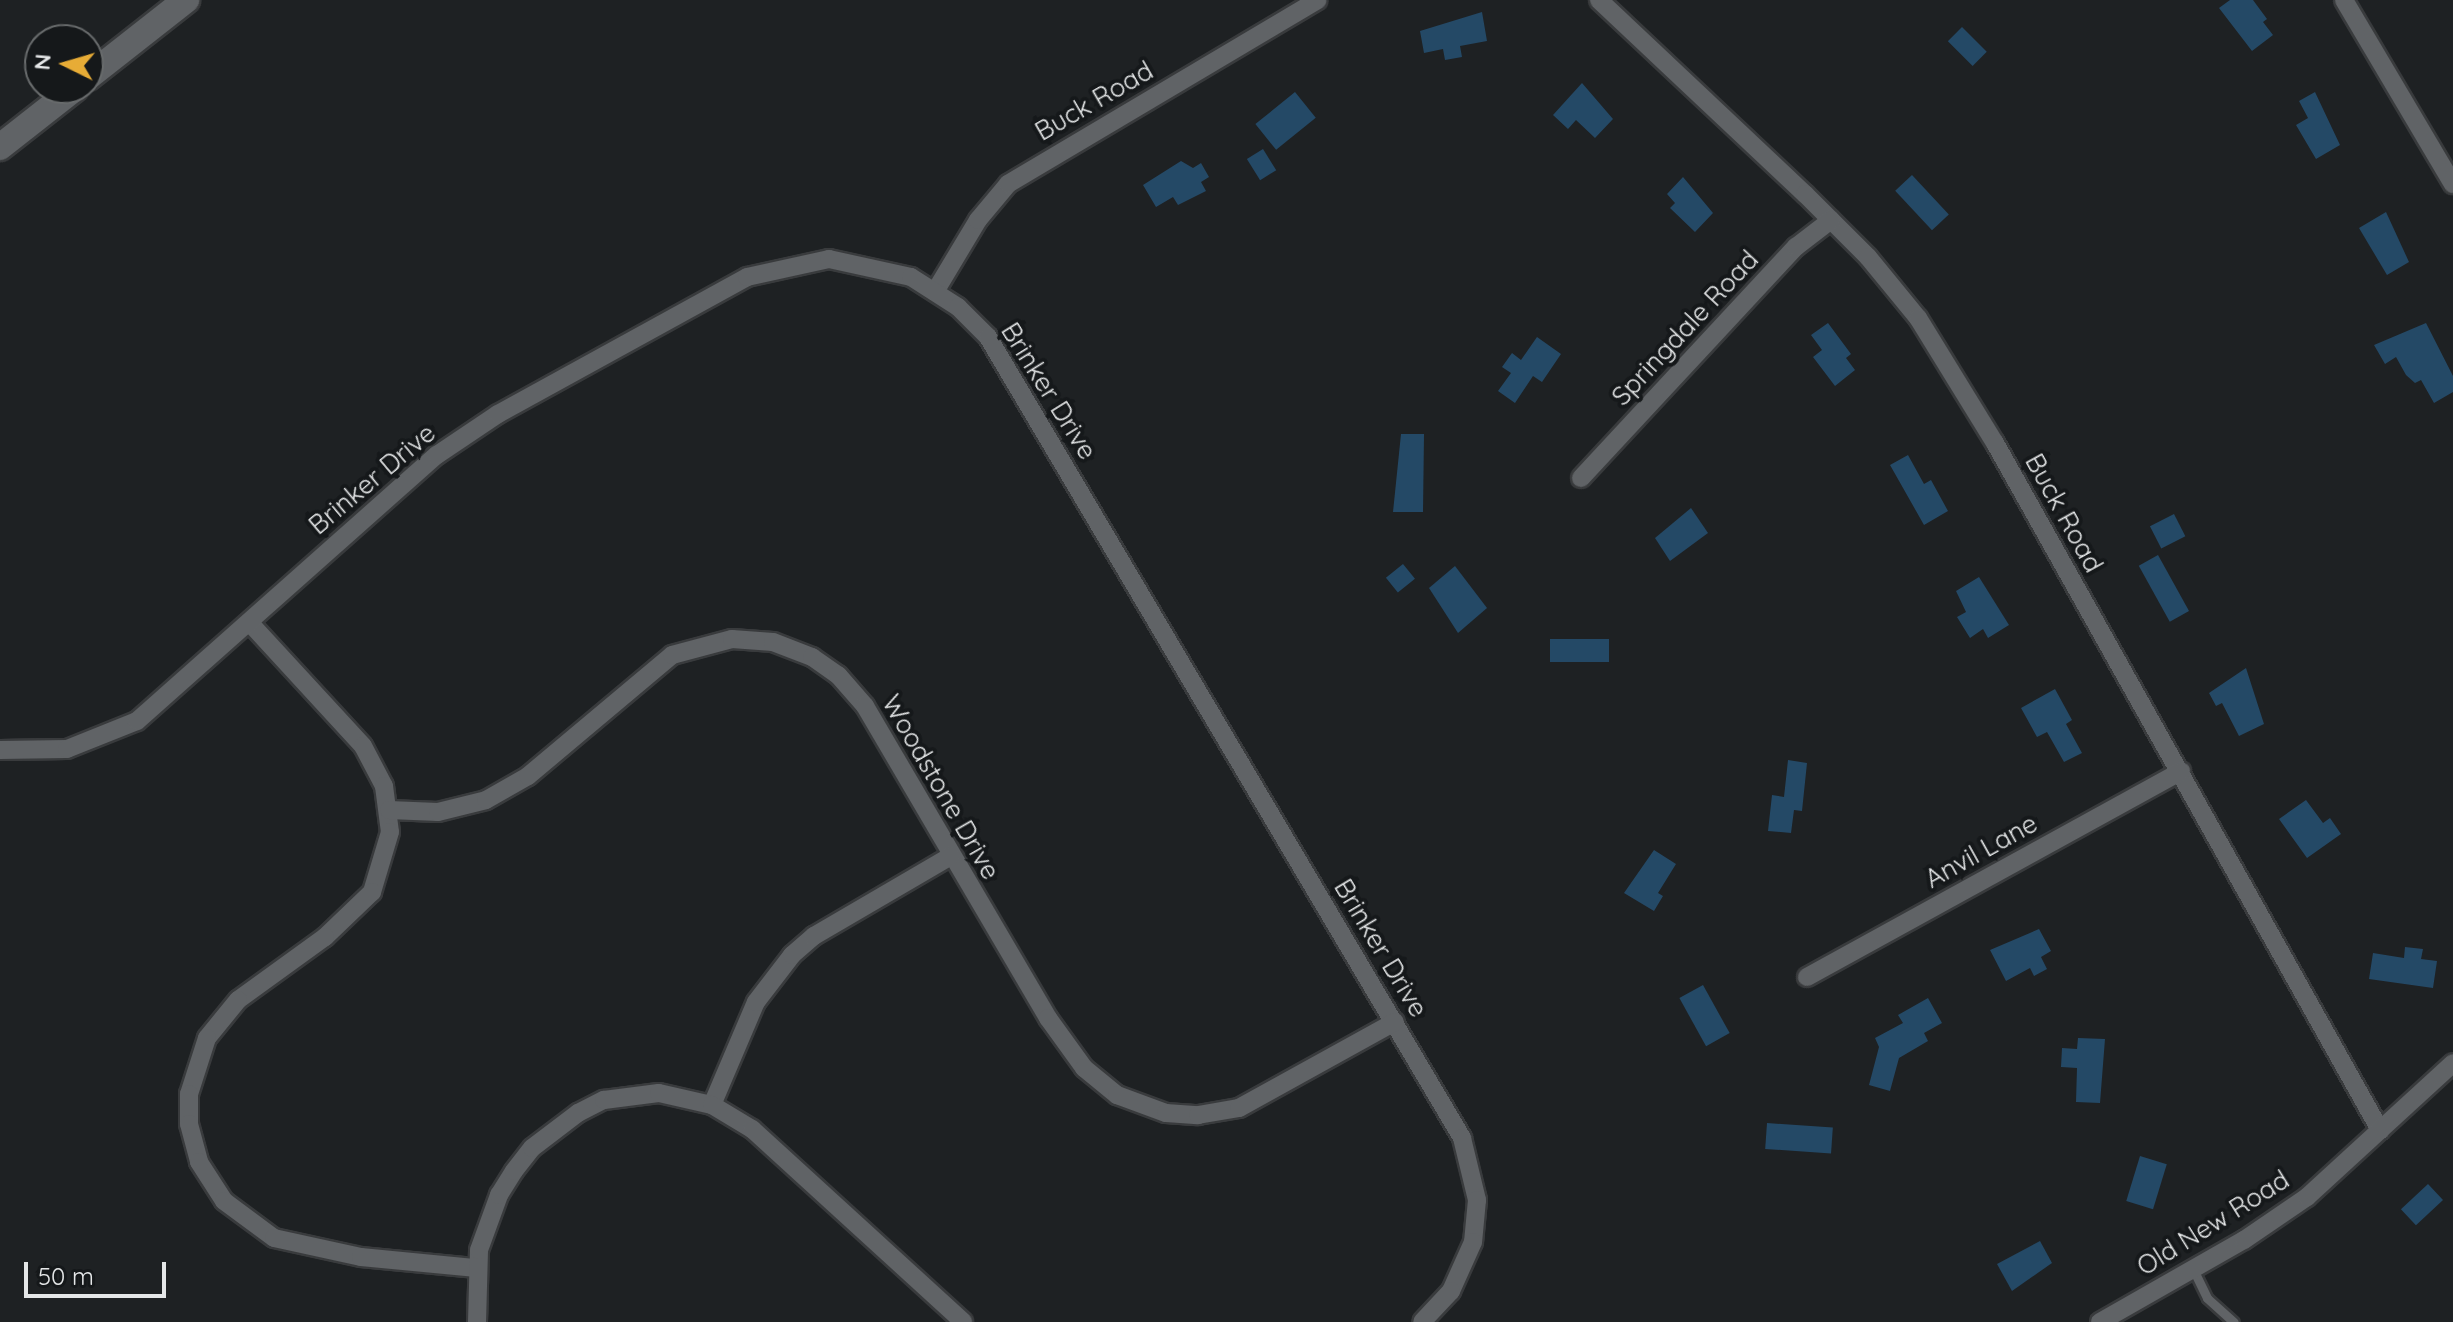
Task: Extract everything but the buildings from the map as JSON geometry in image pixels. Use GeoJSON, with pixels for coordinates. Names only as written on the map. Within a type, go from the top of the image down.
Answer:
{"type":"FeatureCollection","features":[{"type":"Feature","properties":{"kind":"street"},"geometry":{"type":"LineString","coordinates":[[104,64],[186,0]]}},
{"type":"Feature","properties":{"kind":"street","name":"Buck Road"},"geometry":{"type":"LineString","coordinates":[[936,290],[978,220],[1008,184],[1318,0]]}},
{"type":"Feature","properties":{"kind":"street","name":"Buck Road"},"geometry":{"type":"LineString","coordinates":[[1599,0],[1831,220],[1918,318],[1964,389],[2380,1130]]}},
{"type":"Feature","properties":{"kind":"street"},"geometry":{"type":"LineString","coordinates":[[2344,0],[2453,184]]}},
{"type":"Feature","properties":{"kind":"street"},"geometry":{"type":"LineString","coordinates":[[0,147],[55,104]]}},
{"type":"Feature","properties":{"kind":"street","name":"Springdale Road"},"geometry":{"type":"LineString","coordinates":[[1581,478],[1796,247],[1831,220]]}},
{"type":"Feature","properties":{"kind":"street","name":"Brinker Drive"},"geometry":{"type":"LineString","coordinates":[[0,750],[67,749],[115,734],[158,706],[403,482],[472,430],[747,277],[829,259],[885,267],[936,290],[988,337],[1462,1138],[1477,1200],[1466,1263],[1451,1291],[1422,1322]]}},
{"type":"Feature","properties":{"kind":"street"},"geometry":{"type":"LineString","coordinates":[[249,622],[363,746],[384,786],[389,810],[386,859],[372,892],[325,937],[238,1000],[207,1038],[189,1094],[193,1143],[224,1201],[274,1238],[361,1257],[476,1268]]}},
{"type":"Feature","properties":{"kind":"street","name":"Woodstone Drive"},"geometry":{"type":"LineString","coordinates":[[389,810],[438,812],[486,800],[528,776],[672,655],[701,644],[753,639],[812,657],[853,690],[1074,1057],[1099,1083],[1145,1107],[1198,1115],[1239,1108],[1395,1022]]}},
{"type":"Feature","properties":{"kind":"street","name":"Anvil Lane"},"geometry":{"type":"LineString","coordinates":[[1807,977],[2181,771]]}},
{"type":"Feature","properties":{"kind":"street"},"geometry":{"type":"LineString","coordinates":[[712,1105],[756,1002],[792,955],[814,936],[951,856]]}},
{"type":"Feature","properties":{"kind":"street","name":"Old New Road"},"geometry":{"type":"LineString","coordinates":[[2100,1322],[2193,1269],[2307,1197],[2453,1063]]}},
{"type":"Feature","properties":{"kind":"street"},"geometry":{"type":"LineString","coordinates":[[477,1322],[476,1268],[499,1195],[532,1148],[554,1129],[604,1100],[659,1093],[712,1105],[752,1129],[963,1322]]}},
{"type":"Feature","properties":{"kind":"lane"},"geometry":{"type":"LineString","coordinates":[[2193,1269],[2207,1298],[2234,1322]]}}]}
